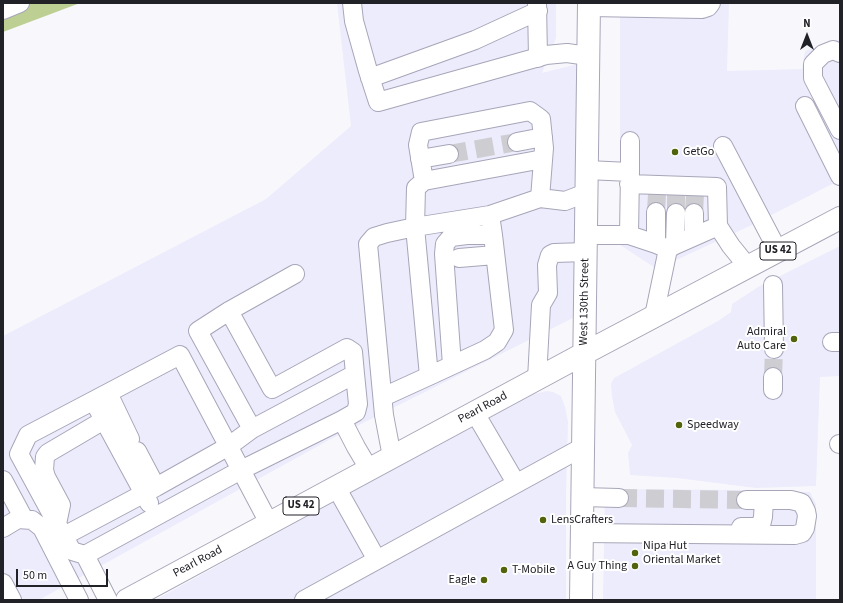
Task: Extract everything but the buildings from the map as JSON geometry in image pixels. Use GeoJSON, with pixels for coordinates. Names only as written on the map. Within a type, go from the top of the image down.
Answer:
{"type":"FeatureCollection","features":[{"type":"Feature","properties":{"kind":"main road","name":"West 130th Street"},"geometry":{"type":"LineString","coordinates":[[581,600],[589,5]]}},
{"type":"Feature","properties":{"kind":"main road","name":"Pearl Road"},"geometry":{"type":"LineString","coordinates":[[127,600],[584,353],[840,218]]}},
{"type":"Feature","properties":{"kind":"street"},"geometry":{"type":"LineString","coordinates":[[3,10],[20,3]]}},
{"type":"Feature","properties":{"kind":"street"},"geometry":{"type":"LineString","coordinates":[[352,3],[354,21],[378,102],[546,55],[567,53],[588,56]]}},
{"type":"Feature","properties":{"kind":"street"},"geometry":{"type":"LineString","coordinates":[[589,5],[702,9],[708,8],[711,3]]}},
{"type":"Feature","properties":{"kind":"street"},"geometry":{"type":"LineString","coordinates":[[370,78],[475,40],[538,7],[538,58]]}},
{"type":"Feature","properties":{"kind":"street"},"geometry":{"type":"LineString","coordinates":[[840,53],[833,50],[823,54],[813,64],[814,78],[840,130]]}},
{"type":"Feature","properties":{"kind":"street"},"geometry":{"type":"LineString","coordinates":[[805,106],[840,176]]}},
{"type":"Feature","properties":{"kind":"street"},"geometry":{"type":"LineString","coordinates":[[424,181],[418,144],[421,132],[530,111],[541,119],[544,148],[540,198]]}},
{"type":"Feature","properties":{"kind":"street"},"geometry":{"type":"LineString","coordinates":[[517,142],[543,137]]}},
{"type":"Feature","properties":{"kind":"street"},"geometry":{"type":"LineString","coordinates":[[629,235],[630,141]]}},
{"type":"Feature","properties":{"kind":"street"},"geometry":{"type":"LineString","coordinates":[[723,146],[778,251]]}},
{"type":"Feature","properties":{"kind":"street"},"geometry":{"type":"LineString","coordinates":[[420,159],[449,154]]}},
{"type":"Feature","properties":{"kind":"street"},"geometry":{"type":"LineString","coordinates":[[429,376],[415,227],[416,188],[424,181],[543,159]]}},
{"type":"Feature","properties":{"kind":"street"},"geometry":{"type":"LineString","coordinates":[[587,170],[630,178],[657,189],[695,190],[718,187],[718,226],[731,246],[748,267]]}},
{"type":"Feature","properties":{"kind":"street"},"geometry":{"type":"LineString","coordinates":[[392,457],[384,415],[368,244],[374,237],[387,233],[490,215],[540,198],[565,201],[586,193]]}},
{"type":"Feature","properties":{"kind":"street"},"geometry":{"type":"LineString","coordinates":[[656,212],[666,246]]}},
{"type":"Feature","properties":{"kind":"street"},"geometry":{"type":"LineString","coordinates":[[654,316],[666,246],[676,213]]}},
{"type":"Feature","properties":{"kind":"street"},"geometry":{"type":"LineString","coordinates":[[694,213],[694,236]]}},
{"type":"Feature","properties":{"kind":"street"},"geometry":{"type":"LineString","coordinates":[[383,397],[485,350],[496,342],[504,330],[490,215]]}},
{"type":"Feature","properties":{"kind":"street"},"geometry":{"type":"LineString","coordinates":[[537,379],[541,305],[548,293],[547,265],[550,255],[586,244],[629,235],[666,246],[718,226]]}},
{"type":"Feature","properties":{"kind":"street"},"geometry":{"type":"LineString","coordinates":[[452,365],[444,254],[445,244],[451,238],[467,235],[493,235]]}},
{"type":"Feature","properties":{"kind":"street"},"geometry":{"type":"LineString","coordinates":[[459,258],[495,255]]}},
{"type":"Feature","properties":{"kind":"street"},"geometry":{"type":"LineString","coordinates":[[272,389],[347,348],[353,352],[358,404],[356,412],[241,470],[85,554],[72,551],[19,454],[28,435],[180,354],[198,332],[229,311],[295,274]]}},
{"type":"Feature","properties":{"kind":"street"},"geometry":{"type":"LineString","coordinates":[[773,285],[774,349]]}},
{"type":"Feature","properties":{"kind":"street"},"geometry":{"type":"LineString","coordinates":[[229,311],[284,412]]}},
{"type":"Feature","properties":{"kind":"street"},"geometry":{"type":"LineString","coordinates":[[198,332],[252,429]]}},
{"type":"Feature","properties":{"kind":"street"},"geometry":{"type":"LineString","coordinates":[[180,354],[269,523]]}},
{"type":"Feature","properties":{"kind":"street"},"geometry":{"type":"LineString","coordinates":[[60,530],[150,490],[229,446],[252,429],[355,374]]}},
{"type":"Feature","properties":{"kind":"street"},"geometry":{"type":"LineString","coordinates":[[101,397],[104,420],[150,490]]}},
{"type":"Feature","properties":{"kind":"street"},"geometry":{"type":"LineString","coordinates":[[101,397],[133,445],[150,490],[156,516]]}},
{"type":"Feature","properties":{"kind":"street"},"geometry":{"type":"LineString","coordinates":[[474,413],[516,483]]}},
{"type":"Feature","properties":{"kind":"street"},"geometry":{"type":"LineString","coordinates":[[60,530],[61,505],[46,477],[44,470],[45,457],[48,453],[104,420]]}},
{"type":"Feature","properties":{"kind":"street"},"geometry":{"type":"LineString","coordinates":[[342,420],[369,469]]}},
{"type":"Feature","properties":{"kind":"street"},"geometry":{"type":"LineString","coordinates":[[304,600],[583,447]]}},
{"type":"Feature","properties":{"kind":"street"},"geometry":{"type":"LineString","coordinates":[[3,480],[24,519]]}},
{"type":"Feature","properties":{"kind":"street"},"geometry":{"type":"LineString","coordinates":[[336,487],[377,560]]}},
{"type":"Feature","properties":{"kind":"street"},"geometry":{"type":"LineString","coordinates":[[582,497],[619,498]]}},
{"type":"Feature","properties":{"kind":"street"},"geometry":{"type":"LineString","coordinates":[[582,533],[795,535],[802,532],[805,528],[807,516],[802,503],[791,500],[746,500]]}},
{"type":"Feature","properties":{"kind":"street"},"geometry":{"type":"LineString","coordinates":[[674,534],[684,528],[694,525],[758,527],[762,522],[764,500]]}},
{"type":"Feature","properties":{"kind":"street"},"geometry":{"type":"LineString","coordinates":[[3,528],[18,519],[32,520],[42,528],[79,600]]}},
{"type":"Feature","properties":{"kind":"street"},"geometry":{"type":"LineString","coordinates":[[85,554],[108,600]]}},
{"type":"Feature","properties":{"kind":"street"},"geometry":{"type":"LineString","coordinates":[[3,583],[12,600]]}},
{"type":"Feature","properties":{"kind":"shaded area"},"geometry":{"type":"Polygon","coordinates":[[[337,3],[556,3],[556,38],[542,73],[578,64],[577,316],[329,440],[39,600],[3,600],[3,336],[266,199],[351,126],[337,3]]]}},
{"type":"Feature","properties":{"kind":"shaded area"},"geometry":{"type":"Polygon","coordinates":[[[620,3],[729,3],[727,71],[802,69],[805,51],[840,39],[840,180],[754,224],[657,269],[620,245],[620,3]]]}},
{"type":"Feature","properties":{"kind":"shaded area"},"geometry":{"type":"Polygon","coordinates":[[[840,246],[840,376],[820,377],[816,486],[756,488],[677,478],[630,475],[628,453],[632,445],[615,412],[611,384],[614,378],[718,321],[731,312],[732,304],[758,287],[840,246]]]}},
{"type":"Feature","properties":{"kind":"shaded area"},"geometry":{"type":"Polygon","coordinates":[[[547,391],[561,396],[568,422],[566,600],[155,600],[534,394],[547,391]]]}},
{"type":"Feature","properties":{"kind":"shaded area"},"geometry":{"type":"Polygon","coordinates":[[[605,489],[810,492],[816,504],[816,600],[603,600],[605,489]]]}},
{"type":"Feature","properties":{"kind":"green space"},"geometry":{"type":"Polygon","coordinates":[[[3,3],[80,3],[3,32],[3,3]]]}},
{"type":"Feature","properties":{"kind":"tunnel"},"geometry":{"type":"LineString","coordinates":[[449,154],[517,142]]}},
{"type":"Feature","properties":{"kind":"tunnel"},"geometry":{"type":"LineString","coordinates":[[656,212],[657,194]]}},
{"type":"Feature","properties":{"kind":"tunnel"},"geometry":{"type":"LineString","coordinates":[[676,194],[676,213]]}},
{"type":"Feature","properties":{"kind":"tunnel"},"geometry":{"type":"LineString","coordinates":[[694,213],[695,194]]}},
{"type":"Feature","properties":{"kind":"tunnel"},"geometry":{"type":"LineString","coordinates":[[773,377],[774,349]]}},
{"type":"Feature","properties":{"kind":"tunnel"},"geometry":{"type":"LineString","coordinates":[[619,498],[746,500]]}},
{"type":"Feature","properties":{"kind":"place","name":"GetGo"},"geometry":{"type":"Point","coordinates":[675,152]}},
{"type":"Feature","properties":{"kind":"place","name":"Admiral Auto Care"},"geometry":{"type":"Point","coordinates":[794,339]}},
{"type":"Feature","properties":{"kind":"place","name":"Speedway"},"geometry":{"type":"Point","coordinates":[679,425]}},
{"type":"Feature","properties":{"kind":"place","name":"LensCrafters"},"geometry":{"type":"Point","coordinates":[543,520]}},
{"type":"Feature","properties":{"kind":"place","name":"Nipa Hut Oriental Market"},"geometry":{"type":"Point","coordinates":[635,553]}},
{"type":"Feature","properties":{"kind":"place","name":"A Guy Thing"},"geometry":{"type":"Point","coordinates":[635,566]}},
{"type":"Feature","properties":{"kind":"place","name":"T-Mobile"},"geometry":{"type":"Point","coordinates":[504,570]}},
{"type":"Feature","properties":{"kind":"place","name":"Eagle"},"geometry":{"type":"Point","coordinates":[484,580]}}]}
